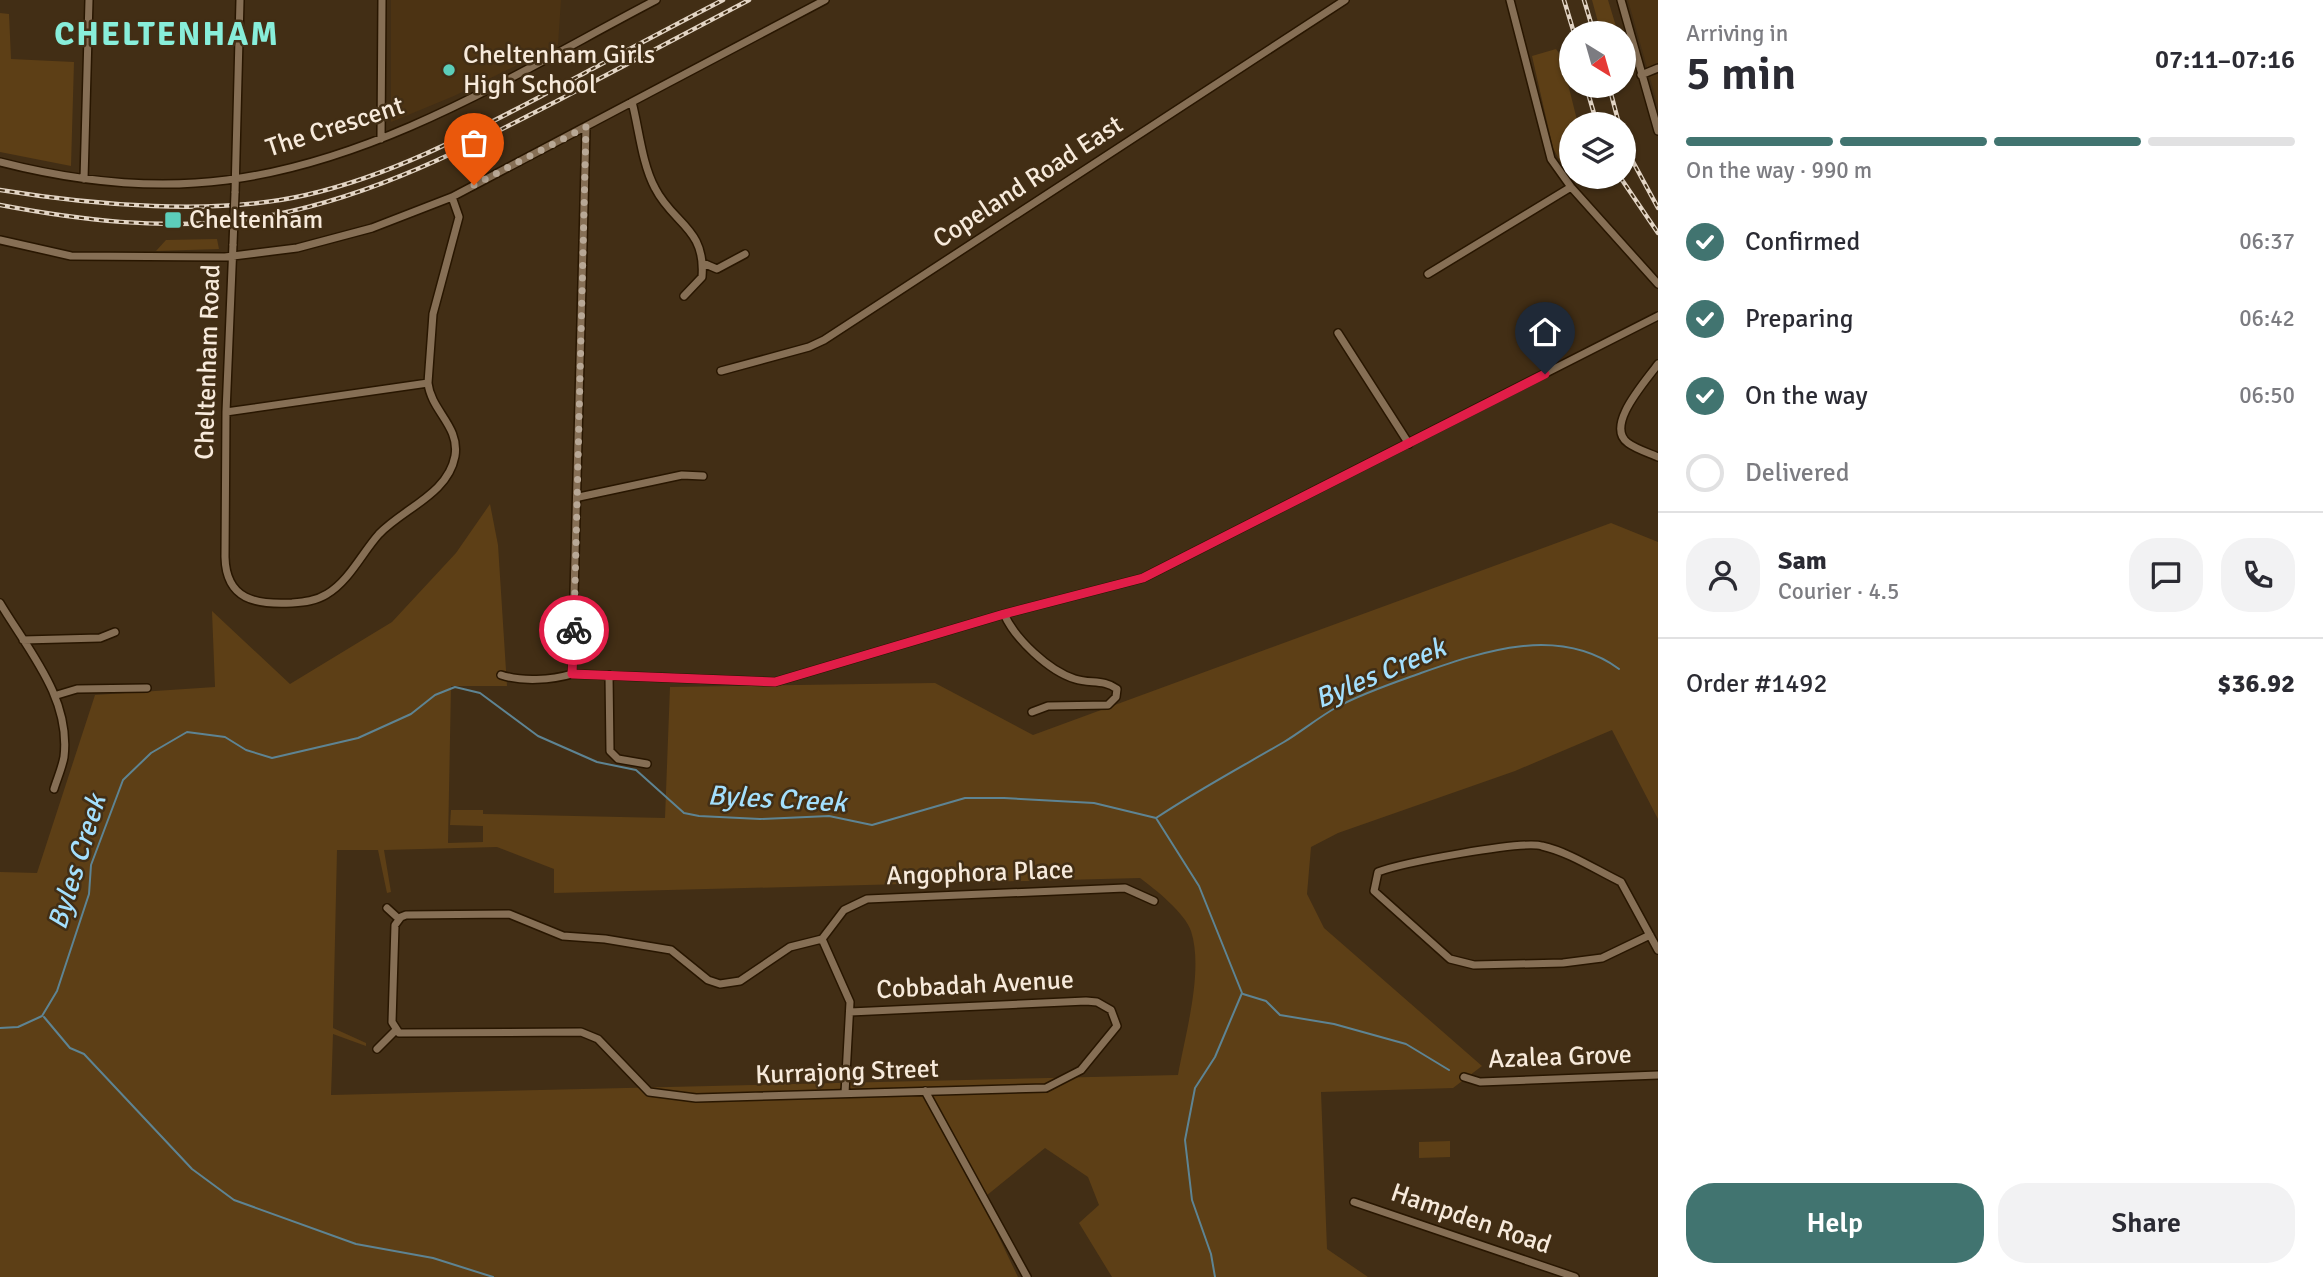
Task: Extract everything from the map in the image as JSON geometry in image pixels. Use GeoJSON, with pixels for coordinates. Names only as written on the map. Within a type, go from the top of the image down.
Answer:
{"type":"FeatureCollection","features":[{"type":"Feature","properties":{"kind":"street"},"geometry":{"type":"LineString","coordinates":[[84,179],[89,0]]}},
{"type":"Feature","properties":{"kind":"street","name":"Cheltenham Road"},"geometry":{"type":"LineString","coordinates":[[240,0],[226,412],[225,565],[229,580],[241,594],[251,601],[269,604],[313,600],[330,593],[381,532],[444,481],[455,457],[455,441],[431,399],[428,383]]}},
{"type":"Feature","properties":{"kind":"street"},"geometry":{"type":"LineString","coordinates":[[381,139],[382,0]]}},
{"type":"Feature","properties":{"kind":"street","name":"The Crescent"},"geometry":{"type":"LineString","coordinates":[[0,162],[84,179],[150,184],[236,179],[307,163],[381,139],[466,99],[656,0]]}},
{"type":"Feature","properties":{"kind":"street"},"geometry":{"type":"LineString","coordinates":[[0,240],[71,256],[152,259],[233,256],[297,248],[334,239],[412,214],[452,197],[825,0]]}},
{"type":"Feature","properties":{"kind":"street","name":"Copeland Road East"},"geometry":{"type":"LineString","coordinates":[[721,371],[809,347],[824,340],[1345,0]]}},
{"type":"Feature","properties":{"kind":"street"},"geometry":{"type":"LineString","coordinates":[[1510,0],[1545,144],[1559,170]]}},
{"type":"Feature","properties":{"kind":"street"},"geometry":{"type":"LineString","coordinates":[[1621,0],[1658,131]]}},
{"type":"Feature","properties":{"kind":"street"},"geometry":{"type":"LineString","coordinates":[[1641,75],[1658,68]]}},
{"type":"Feature","properties":{"kind":"street"},"geometry":{"type":"LineString","coordinates":[[632,102],[654,186],[694,236],[702,263],[701,279],[684,296]]}},
{"type":"Feature","properties":{"kind":"street"},"geometry":{"type":"LineString","coordinates":[[572,674],[579,497],[586,127]]}},
{"type":"Feature","properties":{"kind":"street"},"geometry":{"type":"LineString","coordinates":[[1428,274],[1568,189]]}},
{"type":"Feature","properties":{"kind":"street"},"geometry":{"type":"LineString","coordinates":[[1573,189],[1658,284]]}},
{"type":"Feature","properties":{"kind":"street"},"geometry":{"type":"LineString","coordinates":[[226,412],[428,383],[433,314],[459,217],[452,197]]}},
{"type":"Feature","properties":{"kind":"street"},"geometry":{"type":"LineString","coordinates":[[702,263],[717,268],[745,254]]}},
{"type":"Feature","properties":{"kind":"street"},"geometry":{"type":"LineString","coordinates":[[501,675],[554,678],[572,674],[775,682],[1004,614],[1143,578],[1658,316]]}},
{"type":"Feature","properties":{"kind":"street"},"geometry":{"type":"LineString","coordinates":[[1338,332],[1409,444]]}},
{"type":"Feature","properties":{"kind":"street"},"geometry":{"type":"LineString","coordinates":[[1658,364],[1621,417],[1619,432],[1626,443],[1658,457]]}},
{"type":"Feature","properties":{"kind":"street"},"geometry":{"type":"LineString","coordinates":[[579,497],[682,475],[703,476]]}},
{"type":"Feature","properties":{"kind":"street"},"geometry":{"type":"LineString","coordinates":[[0,603],[57,695],[64,757],[54,789]]}},
{"type":"Feature","properties":{"kind":"street"},"geometry":{"type":"LineString","coordinates":[[1004,614],[1009,625],[1050,666],[1076,680],[1109,683],[1117,690],[1116,696],[1108,705],[1048,706],[1032,712]]}},
{"type":"Feature","properties":{"kind":"street"},"geometry":{"type":"LineString","coordinates":[[23,640],[100,638],[114,632]]}},
{"type":"Feature","properties":{"kind":"street"},"geometry":{"type":"LineString","coordinates":[[609,676],[610,751],[618,759],[647,764]]}},
{"type":"Feature","properties":{"kind":"street"},"geometry":{"type":"LineString","coordinates":[[57,695],[77,689],[147,688]]}},
{"type":"Feature","properties":{"kind":"street"},"geometry":{"type":"LineString","coordinates":[[1650,935],[1602,958],[1563,963],[1474,965],[1450,959],[1374,891],[1378,872],[1391,867],[1461,854],[1541,845],[1621,882],[1650,935],[1658,950]]}},
{"type":"Feature","properties":{"kind":"street","name":"Angophora Place"},"geometry":{"type":"LineString","coordinates":[[822,939],[844,910],[867,899],[1125,888],[1154,901]]}},
{"type":"Feature","properties":{"kind":"street"},"geometry":{"type":"LineString","coordinates":[[387,908],[399,919]]}},
{"type":"Feature","properties":{"kind":"street"},"geometry":{"type":"LineString","coordinates":[[377,1049],[396,1030],[391,1021],[395,925],[399,919],[421,914],[509,914],[563,936],[605,939],[671,950],[708,980],[720,984],[740,981],[790,947],[822,939],[850,1002],[845,1093]]}},
{"type":"Feature","properties":{"kind":"street","name":"Cobbadah Avenue"},"geometry":{"type":"LineString","coordinates":[[850,1012],[1086,1001],[1097,1002],[1111,1010],[1117,1026],[1098,1052],[1081,1070],[1046,1088]]}},
{"type":"Feature","properties":{"kind":"street","name":"Kurrajong Street"},"geometry":{"type":"LineString","coordinates":[[396,1030],[404,1034],[581,1032],[598,1039],[649,1092],[696,1098],[1046,1088]]}},
{"type":"Feature","properties":{"kind":"street","name":"Azalea Grove"},"geometry":{"type":"LineString","coordinates":[[1464,1077],[1480,1082],[1658,1075]]}},
{"type":"Feature","properties":{"kind":"street"},"geometry":{"type":"LineString","coordinates":[[925,1091],[1027,1277]]}},
{"type":"Feature","properties":{"kind":"street","name":"Hampden Road"},"geometry":{"type":"LineString","coordinates":[[1354,1202],[1458,1235],[1575,1277]]}},
{"type":"Feature","properties":{"kind":"shaded area","name":"Cheltenham Girls High School"},"geometry":{"type":"Polygon","coordinates":[[[391,0],[561,0],[558,45],[454,96],[391,122],[391,0]]]}},
{"type":"Feature","properties":{"kind":"shaded area"},"geometry":{"type":"Polygon","coordinates":[[[1592,0],[1608,0],[1614,21],[1598,21],[1592,0]]]}},
{"type":"Feature","properties":{"kind":"shaded area"},"geometry":{"type":"Polygon","coordinates":[[[1628,0],[1658,0],[1658,106],[1636,21],[1628,0]]]}},
{"type":"Feature","properties":{"kind":"shaded area"},"geometry":{"type":"Polygon","coordinates":[[[0,13],[9,14],[11,59],[74,62],[71,166],[0,152],[0,13]]]}},
{"type":"Feature","properties":{"kind":"shaded area"},"geometry":{"type":"Polygon","coordinates":[[[1556,49],[1559,53],[1559,98],[1572,98],[1575,112],[1559,112],[1559,159],[1553,148],[1532,56],[1556,49]]]}},
{"type":"Feature","properties":{"kind":"shaded area"},"geometry":{"type":"Polygon","coordinates":[[[217,239],[219,249],[156,251],[166,240],[217,239]]]}},
{"type":"Feature","properties":{"kind":"shaded area"},"geometry":{"type":"Polygon","coordinates":[[[490,504],[498,545],[507,686],[451,686],[448,843],[483,842],[483,826],[450,825],[451,810],[483,810],[483,814],[665,818],[670,687],[935,683],[1033,735],[1611,523],[1658,542],[1658,819],[1612,730],[1515,771],[1338,833],[1311,847],[1307,894],[1324,928],[1482,1066],[1453,1088],[1321,1092],[1327,1249],[1368,1277],[1112,1277],[1079,1223],[1099,1205],[1088,1177],[1045,1148],[981,1200],[1018,1277],[0,1277],[0,872],[37,873],[95,695],[215,687],[212,611],[290,684],[392,622],[456,553],[490,504]],[[497,847],[384,850],[391,892],[387,893],[378,850],[337,850],[333,1028],[366,1043],[366,1046],[333,1034],[331,1095],[1178,1075],[1194,984],[1191,931],[1176,909],[1140,878],[554,893],[554,869],[497,847]]]}},
{"type":"Feature","properties":{"kind":"shaded area"},"geometry":{"type":"Polygon","coordinates":[[[1450,1141],[1450,1157],[1419,1158],[1419,1142],[1450,1141]]]}},
{"type":"Feature","properties":{"kind":"waterway","name":"Byles Creek"},"geometry":{"type":"LineString","coordinates":[[0,1028],[18,1027],[42,1016],[57,991],[89,894],[91,865],[123,780],[151,753],[187,732],[225,737],[246,750],[272,758],[358,738],[411,714],[435,695],[455,687],[480,693],[538,736],[597,762],[636,770],[684,813],[699,816],[760,819],[829,816],[872,825],[965,798],[1004,798],[1094,803],[1156,818],[1284,742],[1337,707],[1378,688],[1445,665],[1496,650],[1547,645],[1572,648],[1596,656],[1619,669]]}},
{"type":"Feature","properties":{"kind":"waterway"},"geometry":{"type":"LineString","coordinates":[[1156,818],[1199,886],[1242,993],[1215,1057],[1195,1088],[1185,1140],[1192,1200],[1211,1254],[1215,1277]]}},
{"type":"Feature","properties":{"kind":"waterway"},"geometry":{"type":"LineString","coordinates":[[1243,994],[1266,1001],[1280,1015],[1334,1024],[1406,1044],[1449,1070]]}},
{"type":"Feature","properties":{"kind":"waterway"},"geometry":{"type":"LineString","coordinates":[[44,1017],[70,1048],[84,1054],[192,1169],[234,1200],[356,1244],[433,1258],[493,1277]]}},
{"type":"Feature","properties":{"kind":"railway"},"geometry":{"type":"LineString","coordinates":[[0,190],[113,204],[193,207],[270,201],[338,187],[401,164],[461,137],[723,0]]}},
{"type":"Feature","properties":{"kind":"railway"},"geometry":{"type":"LineString","coordinates":[[0,205],[90,219],[182,224],[242,220],[325,202],[443,158],[749,0]]}},
{"type":"Feature","properties":{"kind":"railway"},"geometry":{"type":"LineString","coordinates":[[1564,0],[1570,21]]}},
{"type":"Feature","properties":{"kind":"railway"},"geometry":{"type":"LineString","coordinates":[[1584,0],[1590,21]]}},
{"type":"Feature","properties":{"kind":"railway"},"geometry":{"type":"LineString","coordinates":[[1589,98],[1594,112]]}},
{"type":"Feature","properties":{"kind":"railway"},"geometry":{"type":"LineString","coordinates":[[1612,98],[1616,112]]}},
{"type":"Feature","properties":{"kind":"railway"},"geometry":{"type":"LineString","coordinates":[[1636,167],[1658,208]]}},
{"type":"Feature","properties":{"kind":"railway"},"geometry":{"type":"LineString","coordinates":[[1628,189],[1658,233]]}},
{"type":"Feature","properties":{"kind":"way so far"},"geometry":{"type":"LineString","coordinates":[[474,185],[586,127],[588,133],[574,630]]}},
{"type":"Feature","properties":{"kind":"place","name":"Cheltenham Girls High School"},"geometry":{"type":"Point","coordinates":[449,70]}},
{"type":"Feature","properties":{"kind":"place","name":"Cheltenham"},"geometry":{"type":"Point","coordinates":[173,220]}},
{"type":"Feature","properties":{"kind":"district","name":"CHELTENHAM"},"geometry":{"type":"Point","coordinates":[167,34]}},
{"type":"Feature","properties":{"kind":"route"},"geometry":{"type":"LineString","coordinates":[[574,630],[572,674],[775,682],[1004,614],[1143,578],[1545,374]]}}]}
